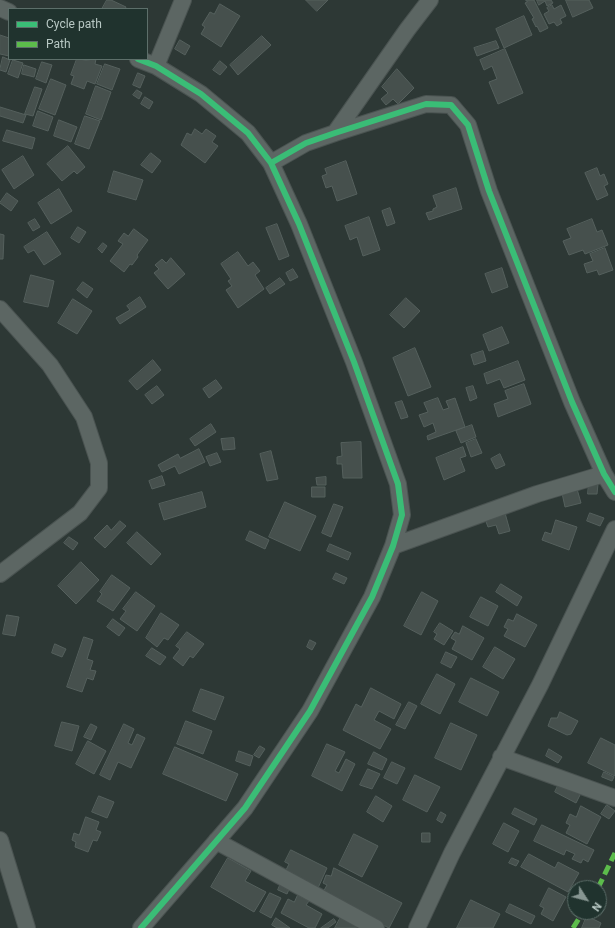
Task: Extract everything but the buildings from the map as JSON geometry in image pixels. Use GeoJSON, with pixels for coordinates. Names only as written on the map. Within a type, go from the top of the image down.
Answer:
{"type":"FeatureCollection","features":[{"type":"Feature","properties":{"kind":"street"},"geometry":{"type":"LineString","coordinates":[[156,66],[183,0]]}},
{"type":"Feature","properties":{"kind":"street"},"geometry":{"type":"LineString","coordinates":[[335,133],[407,30],[430,0]]}},
{"type":"Feature","properties":{"kind":"street"},"geometry":{"type":"LineString","coordinates":[[141,60],[156,66],[201,94],[248,132],[271,163],[299,224],[351,354],[398,484],[402,515],[393,546],[372,597],[310,711],[245,808],[141,928]]}},
{"type":"Feature","properties":{"kind":"street"},"geometry":{"type":"LineString","coordinates":[[271,163],[306,143],[335,133],[426,104],[451,105],[468,125],[492,199],[572,402],[604,474],[615,492]]}},
{"type":"Feature","properties":{"kind":"street"},"geometry":{"type":"LineString","coordinates":[[0,310],[50,365],[84,417],[99,463],[99,488],[80,513],[0,574]]}},
{"type":"Feature","properties":{"kind":"street"},"geometry":{"type":"LineString","coordinates":[[393,546],[537,494],[604,474]]}},
{"type":"Feature","properties":{"kind":"street"},"geometry":{"type":"LineString","coordinates":[[417,928],[452,853],[540,685],[615,529]]}},
{"type":"Feature","properties":{"kind":"street"},"geometry":{"type":"LineString","coordinates":[[501,757],[615,798]]}},
{"type":"Feature","properties":{"kind":"street"},"geometry":{"type":"LineString","coordinates":[[0,840],[27,928]]}},
{"type":"Feature","properties":{"kind":"street"},"geometry":{"type":"LineString","coordinates":[[216,841],[376,928]]}},
{"type":"Feature","properties":{"kind":"marked path"},"geometry":{"type":"LineString","coordinates":[[602,880],[615,853]]}},
{"type":"Feature","properties":{"kind":"marked path"},"geometry":{"type":"LineString","coordinates":[[573,928],[578,920]]}},
{"type":"Feature","properties":{"kind":"cycle path"},"geometry":{"type":"LineString","coordinates":[[141,60],[156,66],[201,94],[248,133],[271,163],[299,224],[354,362],[398,484],[402,515],[393,546],[372,597],[310,711],[245,808],[141,928]]}},
{"type":"Feature","properties":{"kind":"cycle path"},"geometry":{"type":"LineString","coordinates":[[271,163],[306,143],[335,133],[426,104],[451,105],[468,125],[489,191],[572,402],[604,474],[615,492]]}}]}
